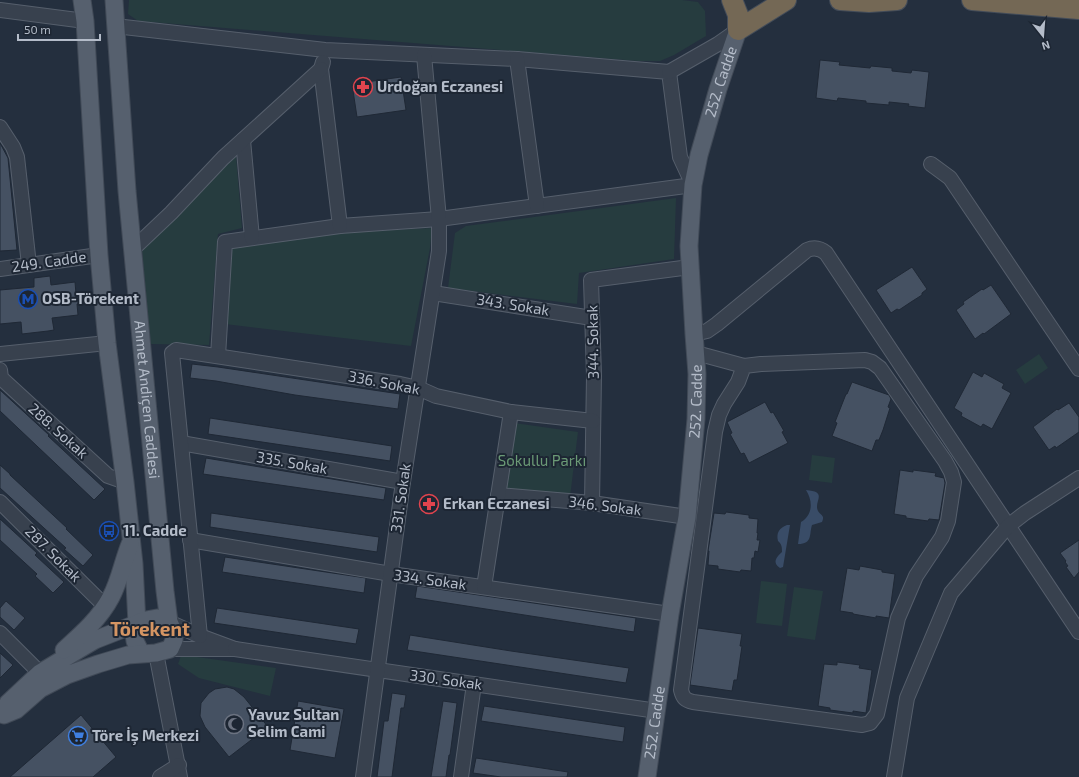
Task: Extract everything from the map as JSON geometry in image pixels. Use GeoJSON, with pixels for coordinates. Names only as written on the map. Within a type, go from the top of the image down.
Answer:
{"type":"FeatureCollection","features":[{"type":"Feature","properties":{"kind":"highway"},"geometry":{"type":"LineString","coordinates":[[732,0],[738,15],[738,30]]}},
{"type":"Feature","properties":{"kind":"highway"},"geometry":{"type":"LineString","coordinates":[[738,30],[786,0]]}},
{"type":"Feature","properties":{"kind":"highway"},"geometry":{"type":"LineString","coordinates":[[840,0],[869,2],[897,0]]}},
{"type":"Feature","properties":{"kind":"highway"},"geometry":{"type":"LineString","coordinates":[[972,0],[1079,9]]}},
{"type":"Feature","properties":{"kind":"main road","name":"Ahmet Andiçen Caddesi"},"geometry":{"type":"LineString","coordinates":[[82,0],[85,21],[99,255],[107,343],[126,482],[134,564],[137,624]]}},
{"type":"Feature","properties":{"kind":"main road","name":"Ahmet Andiçen Caddesi"},"geometry":{"type":"LineString","coordinates":[[114,0],[133,249],[169,622]]}},
{"type":"Feature","properties":{"kind":"main road","name":"252. Cadde"},"geometry":{"type":"LineString","coordinates":[[647,777],[670,614],[687,517],[697,390],[689,246],[693,184],[699,155],[718,89],[738,30]]}},
{"type":"Feature","properties":{"kind":"main road"},"geometry":{"type":"LineString","coordinates":[[2,717],[8,703],[89,627],[105,606],[117,584],[131,540]]}},
{"type":"Feature","properties":{"kind":"main road"},"geometry":{"type":"LineString","coordinates":[[2,717],[16,710],[40,689],[54,681],[115,658],[156,652],[174,640],[174,633],[169,622],[151,619],[95,640],[40,672]]}},
{"type":"Feature","properties":{"kind":"main road"},"geometry":{"type":"LineString","coordinates":[[137,624],[134,634],[135,641],[156,652]]}},
{"type":"Feature","properties":{"kind":"street"},"geometry":{"type":"LineString","coordinates":[[0,10],[85,21]]}},
{"type":"Feature","properties":{"kind":"street"},"geometry":{"type":"LineString","coordinates":[[115,26],[325,50],[517,59],[669,72],[718,44],[738,30]]}},
{"type":"Feature","properties":{"kind":"street"},"geometry":{"type":"LineString","coordinates":[[325,50],[321,69],[340,226]]}},
{"type":"Feature","properties":{"kind":"street","name":"331. Sokak"},"geometry":{"type":"LineString","coordinates":[[363,777],[403,482],[439,251],[439,219],[424,55]]}},
{"type":"Feature","properties":{"kind":"street"},"geometry":{"type":"LineString","coordinates":[[517,59],[537,206]]}},
{"type":"Feature","properties":{"kind":"street"},"geometry":{"type":"LineString","coordinates":[[133,249],[243,140],[321,69]]}},
{"type":"Feature","properties":{"kind":"street"},"geometry":{"type":"LineString","coordinates":[[218,356],[225,242],[340,226],[439,219],[693,184],[680,157],[669,72]]}},
{"type":"Feature","properties":{"kind":"street"},"geometry":{"type":"LineString","coordinates":[[0,127],[13,147],[17,157],[30,264]]}},
{"type":"Feature","properties":{"kind":"street"},"geometry":{"type":"LineString","coordinates":[[243,140],[252,238]]}},
{"type":"Feature","properties":{"kind":"street"},"geometry":{"type":"LineString","coordinates":[[931,164],[950,178],[1079,369]]}},
{"type":"Feature","properties":{"kind":"street"},"geometry":{"type":"LineString","coordinates":[[694,334],[707,331],[717,324],[807,250],[814,248],[822,250],[1079,632]]}},
{"type":"Feature","properties":{"kind":"street","name":"249. Cadde"},"geometry":{"type":"LineString","coordinates":[[0,269],[99,255]]}},
{"type":"Feature","properties":{"kind":"street","name":"344. Sokak"},"geometry":{"type":"LineString","coordinates":[[592,503],[592,421],[594,376],[591,280],[690,267]]}},
{"type":"Feature","properties":{"kind":"street","name":"343. Sokak"},"geometry":{"type":"LineString","coordinates":[[433,293],[592,318]]}},
{"type":"Feature","properties":{"kind":"street"},"geometry":{"type":"LineString","coordinates":[[0,354],[107,343]]}},
{"type":"Feature","properties":{"kind":"street","name":"336. Sokak"},"geometry":{"type":"LineString","coordinates":[[181,443],[172,353],[176,350],[400,384],[418,388],[436,396],[511,412],[592,421]]}},
{"type":"Feature","properties":{"kind":"street"},"geometry":{"type":"LineString","coordinates":[[696,353],[744,366],[760,364],[865,360],[872,362],[880,368],[945,461],[951,472],[954,482],[948,521],[942,537],[916,576],[898,618],[877,714],[870,723],[862,725],[693,702],[686,700],[683,696],[681,690],[715,432],[719,415],[738,382],[744,366]]}},
{"type":"Feature","properties":{"kind":"street","name":"288. Sokak"},"geometry":{"type":"LineString","coordinates":[[0,376],[108,476],[126,482]]}},
{"type":"Feature","properties":{"kind":"street"},"geometry":{"type":"LineString","coordinates":[[484,587],[511,412]]}},
{"type":"Feature","properties":{"kind":"street"},"geometry":{"type":"LineString","coordinates":[[181,443],[200,636]]}},
{"type":"Feature","properties":{"kind":"street","name":"335. Sokak"},"geometry":{"type":"LineString","coordinates":[[181,443],[403,482]]}},
{"type":"Feature","properties":{"kind":"street"},"geometry":{"type":"LineString","coordinates":[[894,777],[907,698],[951,593],[1008,526],[1024,513],[1079,478]]}},
{"type":"Feature","properties":{"kind":"street","name":"346. Sokak"},"geometry":{"type":"LineString","coordinates":[[498,495],[592,503],[687,517]]}},
{"type":"Feature","properties":{"kind":"street","name":"287. Sokak"},"geometry":{"type":"LineString","coordinates":[[0,502],[105,606]]}},
{"type":"Feature","properties":{"kind":"street","name":"334. Sokak"},"geometry":{"type":"LineString","coordinates":[[190,540],[391,574],[670,614]]}},
{"type":"Feature","properties":{"kind":"street","name":"330. Sokak"},"geometry":{"type":"LineString","coordinates":[[169,622],[200,636],[236,649]]}},
{"type":"Feature","properties":{"kind":"street"},"geometry":{"type":"LineString","coordinates":[[0,633],[40,672]]}},
{"type":"Feature","properties":{"kind":"street","name":"330. Sokak"},"geometry":{"type":"LineString","coordinates":[[156,652],[236,649],[657,711]]}},
{"type":"Feature","properties":{"kind":"street"},"geometry":{"type":"LineString","coordinates":[[156,652],[180,771],[160,777]]}},
{"type":"Feature","properties":{"kind":"street"},"geometry":{"type":"LineString","coordinates":[[462,777],[474,684]]}},
{"type":"Feature","properties":{"kind":"green space"},"geometry":{"type":"Polygon","coordinates":[[[129,0],[682,0],[698,2],[705,11],[706,36],[674,55],[660,61],[638,61],[138,21],[128,14],[129,0]]]}},
{"type":"Feature","properties":{"kind":"green space"},"geometry":{"type":"Polygon","coordinates":[[[236,156],[242,228],[218,234],[209,345],[150,344],[142,250],[236,156]]]}},
{"type":"Feature","properties":{"kind":"green space"},"geometry":{"type":"Polygon","coordinates":[[[676,198],[674,259],[579,273],[577,304],[448,288],[455,233],[466,226],[676,198]]]}},
{"type":"Feature","properties":{"kind":"green space"},"geometry":{"type":"Polygon","coordinates":[[[432,228],[430,248],[411,346],[225,324],[232,246],[346,232],[432,228]]]}},
{"type":"Feature","properties":{"kind":"green space"},"geometry":{"type":"Polygon","coordinates":[[[1039,354],[1048,368],[1025,384],[1016,370],[1039,354]]]}},
{"type":"Feature","properties":{"kind":"green space","name":"Sokullu Parkı"},"geometry":{"type":"Polygon","coordinates":[[[514,423],[578,432],[570,497],[505,489],[514,423]]]}},
{"type":"Feature","properties":{"kind":"green space"},"geometry":{"type":"Polygon","coordinates":[[[812,455],[835,458],[832,483],[809,480],[812,455]]]}},
{"type":"Feature","properties":{"kind":"green space"},"geometry":{"type":"Polygon","coordinates":[[[761,581],[787,584],[782,626],[756,623],[761,581]]]}},
{"type":"Feature","properties":{"kind":"green space"},"geometry":{"type":"Polygon","coordinates":[[[794,587],[823,591],[815,640],[787,636],[794,587]]]}},
{"type":"Feature","properties":{"kind":"green space"},"geometry":{"type":"Polygon","coordinates":[[[182,653],[197,657],[276,668],[270,696],[199,678],[178,664],[182,653]]]}},
{"type":"Feature","properties":{"kind":"water"},"geometry":{"type":"Polygon","coordinates":[[[806,490],[813,491],[819,495],[817,507],[818,511],[823,517],[823,520],[822,522],[812,525],[810,538],[806,542],[803,544],[798,544],[801,522],[808,516],[811,508],[810,499],[806,490]]]}},
{"type":"Feature","properties":{"kind":"water"},"geometry":{"type":"Polygon","coordinates":[[[790,525],[783,567],[780,568],[776,564],[776,560],[782,552],[782,546],[778,541],[777,536],[780,529],[790,525]]]}},
{"type":"Feature","properties":{"kind":"building"},"geometry":{"type":"Polygon","coordinates":[[[820,60],[840,62],[839,65],[870,68],[871,66],[892,68],[892,71],[911,73],[912,70],[929,72],[925,108],[908,106],[909,104],[889,102],[889,105],[838,98],[837,101],[816,98],[820,60]]]}},
{"type":"Feature","properties":{"kind":"building"},"geometry":{"type":"Polygon","coordinates":[[[401,77],[406,110],[357,117],[352,84],[401,77]]]}},
{"type":"Feature","properties":{"kind":"building"},"geometry":{"type":"Polygon","coordinates":[[[0,143],[8,158],[17,250],[0,251],[0,143]]]}},
{"type":"Feature","properties":{"kind":"building"},"geometry":{"type":"Polygon","coordinates":[[[912,267],[927,289],[922,293],[922,295],[899,310],[897,309],[891,313],[876,290],[912,267]]]}},
{"type":"Feature","properties":{"kind":"building"},"geometry":{"type":"Polygon","coordinates":[[[50,276],[51,285],[75,282],[76,294],[84,293],[85,303],[77,304],[78,315],[52,318],[54,330],[22,334],[21,322],[0,324],[0,290],[34,287],[34,278],[50,276]]]}},
{"type":"Feature","properties":{"kind":"building"},"geometry":{"type":"Polygon","coordinates":[[[991,285],[1011,314],[975,339],[956,310],[964,304],[963,302],[982,289],[983,290],[991,285]]]}},
{"type":"Feature","properties":{"kind":"building"},"geometry":{"type":"Polygon","coordinates":[[[192,364],[400,394],[398,409],[295,395],[190,378],[192,364]]]}},
{"type":"Feature","properties":{"kind":"building"},"geometry":{"type":"Polygon","coordinates":[[[973,372],[982,377],[984,373],[1004,384],[1002,388],[1011,393],[992,429],[983,424],[981,427],[961,416],[962,413],[954,408],[973,372]]]}},
{"type":"Feature","properties":{"kind":"building"},"geometry":{"type":"Polygon","coordinates":[[[852,382],[889,395],[891,399],[888,407],[890,408],[883,430],[879,440],[876,440],[872,451],[832,436],[837,423],[835,422],[852,382]]]}},
{"type":"Feature","properties":{"kind":"building"},"geometry":{"type":"Polygon","coordinates":[[[0,390],[105,489],[94,500],[0,411],[0,390]]]}},
{"type":"Feature","properties":{"kind":"building"},"geometry":{"type":"Polygon","coordinates":[[[765,402],[771,413],[773,412],[784,431],[782,432],[788,443],[749,463],[744,453],[741,454],[730,434],[732,433],[727,422],[765,402]]]}},
{"type":"Feature","properties":{"kind":"building"},"geometry":{"type":"Polygon","coordinates":[[[1069,403],[1079,417],[1079,432],[1056,448],[1055,446],[1049,450],[1033,427],[1057,409],[1058,410],[1069,403]]]}},
{"type":"Feature","properties":{"kind":"building"},"geometry":{"type":"Polygon","coordinates":[[[210,418],[392,446],[390,461],[208,434],[210,418]]]}},
{"type":"Feature","properties":{"kind":"building"},"geometry":{"type":"Polygon","coordinates":[[[206,458],[386,488],[384,500],[203,474],[206,458]]]}},
{"type":"Feature","properties":{"kind":"building"},"geometry":{"type":"Polygon","coordinates":[[[0,465],[67,528],[66,529],[93,555],[83,566],[64,549],[66,548],[0,488],[0,465]]]}},
{"type":"Feature","properties":{"kind":"building"},"geometry":{"type":"Polygon","coordinates":[[[900,470],[936,473],[935,476],[944,478],[945,483],[939,520],[929,519],[928,521],[906,518],[906,516],[894,514],[900,470]]]}},
{"type":"Feature","properties":{"kind":"building"},"geometry":{"type":"Polygon","coordinates":[[[726,512],[749,515],[749,518],[758,519],[757,540],[760,540],[758,552],[755,551],[754,558],[752,558],[751,571],[741,570],[740,572],[718,569],[718,566],[708,565],[708,551],[714,513],[725,514],[726,512]]]}},
{"type":"Feature","properties":{"kind":"building"},"geometry":{"type":"Polygon","coordinates":[[[211,513],[379,537],[377,552],[210,527],[211,513]]]}},
{"type":"Feature","properties":{"kind":"building"},"geometry":{"type":"Polygon","coordinates":[[[0,519],[37,553],[35,555],[64,582],[53,593],[35,576],[37,574],[0,540],[0,519]]]}},
{"type":"Feature","properties":{"kind":"building"},"geometry":{"type":"Polygon","coordinates":[[[1079,540],[1079,572],[1074,578],[1066,567],[1068,566],[1065,562],[1066,561],[1060,553],[1079,540]]]}},
{"type":"Feature","properties":{"kind":"building"},"geometry":{"type":"Polygon","coordinates":[[[225,557],[366,578],[364,593],[222,572],[225,557]]]}},
{"type":"Feature","properties":{"kind":"building"},"geometry":{"type":"Polygon","coordinates":[[[860,566],[895,574],[889,618],[876,616],[876,618],[840,611],[847,568],[859,570],[860,566]]]}},
{"type":"Feature","properties":{"kind":"building"},"geometry":{"type":"Polygon","coordinates":[[[417,586],[636,618],[634,632],[415,598],[417,586]]]}},
{"type":"Feature","properties":{"kind":"building"},"geometry":{"type":"Polygon","coordinates":[[[6,601],[25,618],[14,630],[0,617],[0,608],[6,601]]]}},
{"type":"Feature","properties":{"kind":"building"},"geometry":{"type":"Polygon","coordinates":[[[217,608],[359,629],[356,644],[214,623],[217,608]]]}},
{"type":"Feature","properties":{"kind":"building"},"geometry":{"type":"Polygon","coordinates":[[[698,628],[742,634],[740,646],[742,646],[737,680],[734,680],[732,691],[690,685],[698,628]]]}},
{"type":"Feature","properties":{"kind":"building"},"geometry":{"type":"Polygon","coordinates":[[[410,635],[629,668],[626,683],[407,650],[410,635]]]}},
{"type":"Feature","properties":{"kind":"building"},"geometry":{"type":"Polygon","coordinates":[[[0,653],[13,665],[0,678],[0,653]]]}},
{"type":"Feature","properties":{"kind":"building"},"geometry":{"type":"Polygon","coordinates":[[[837,662],[860,665],[859,668],[872,670],[866,713],[830,710],[830,708],[818,706],[824,664],[837,665],[837,662]]]}},
{"type":"Feature","properties":{"kind":"building","name":"Yavuz Sultan Selim Cami"},"geometry":{"type":"Polygon","coordinates":[[[227,687],[234,689],[244,697],[268,727],[229,757],[205,727],[200,716],[201,703],[209,693],[215,689],[227,687]]]}},
{"type":"Feature","properties":{"kind":"building"},"geometry":{"type":"Polygon","coordinates":[[[392,693],[406,695],[404,708],[401,708],[392,777],[377,777],[384,721],[388,721],[392,693]]]}},
{"type":"Feature","properties":{"kind":"building"},"geometry":{"type":"Polygon","coordinates":[[[298,701],[344,709],[335,758],[290,750],[298,701]]]}},
{"type":"Feature","properties":{"kind":"building"},"geometry":{"type":"Polygon","coordinates":[[[443,701],[457,703],[450,755],[446,777],[431,777],[443,701]]]}},
{"type":"Feature","properties":{"kind":"building"},"geometry":{"type":"Polygon","coordinates":[[[484,706],[625,727],[623,742],[481,721],[484,706]]]}},
{"type":"Feature","properties":{"kind":"building","name":"Töre İş Merkezi"},"geometry":{"type":"Polygon","coordinates":[[[81,715],[116,757],[93,777],[10,777],[81,715]]]}},
{"type":"Feature","properties":{"kind":"building"},"geometry":{"type":"Polygon","coordinates":[[[476,758],[568,772],[567,777],[501,777],[473,773],[476,758]]]}},
{"type":"Feature","properties":{"kind":"place","name":"Urdoğan Eczanesi"},"geometry":{"type":"Point","coordinates":[363,87]}},
{"type":"Feature","properties":{"kind":"place","name":"OSB-Törekent"},"geometry":{"type":"Point","coordinates":[28,299]}},
{"type":"Feature","properties":{"kind":"place","name":"Erkan Eczanesi"},"geometry":{"type":"Point","coordinates":[429,504]}},
{"type":"Feature","properties":{"kind":"place","name":"11. Cadde"},"geometry":{"type":"Point","coordinates":[109,531]}},
{"type":"Feature","properties":{"kind":"place","name":"Yavuz Sultan Selim Cami"},"geometry":{"type":"Point","coordinates":[234,724]}},
{"type":"Feature","properties":{"kind":"place","name":"Töre İş Merkezi"},"geometry":{"type":"Point","coordinates":[78,736]}},
{"type":"Feature","properties":{"kind":"district","name":"Törekent"},"geometry":{"type":"Point","coordinates":[150,629]}}]}
